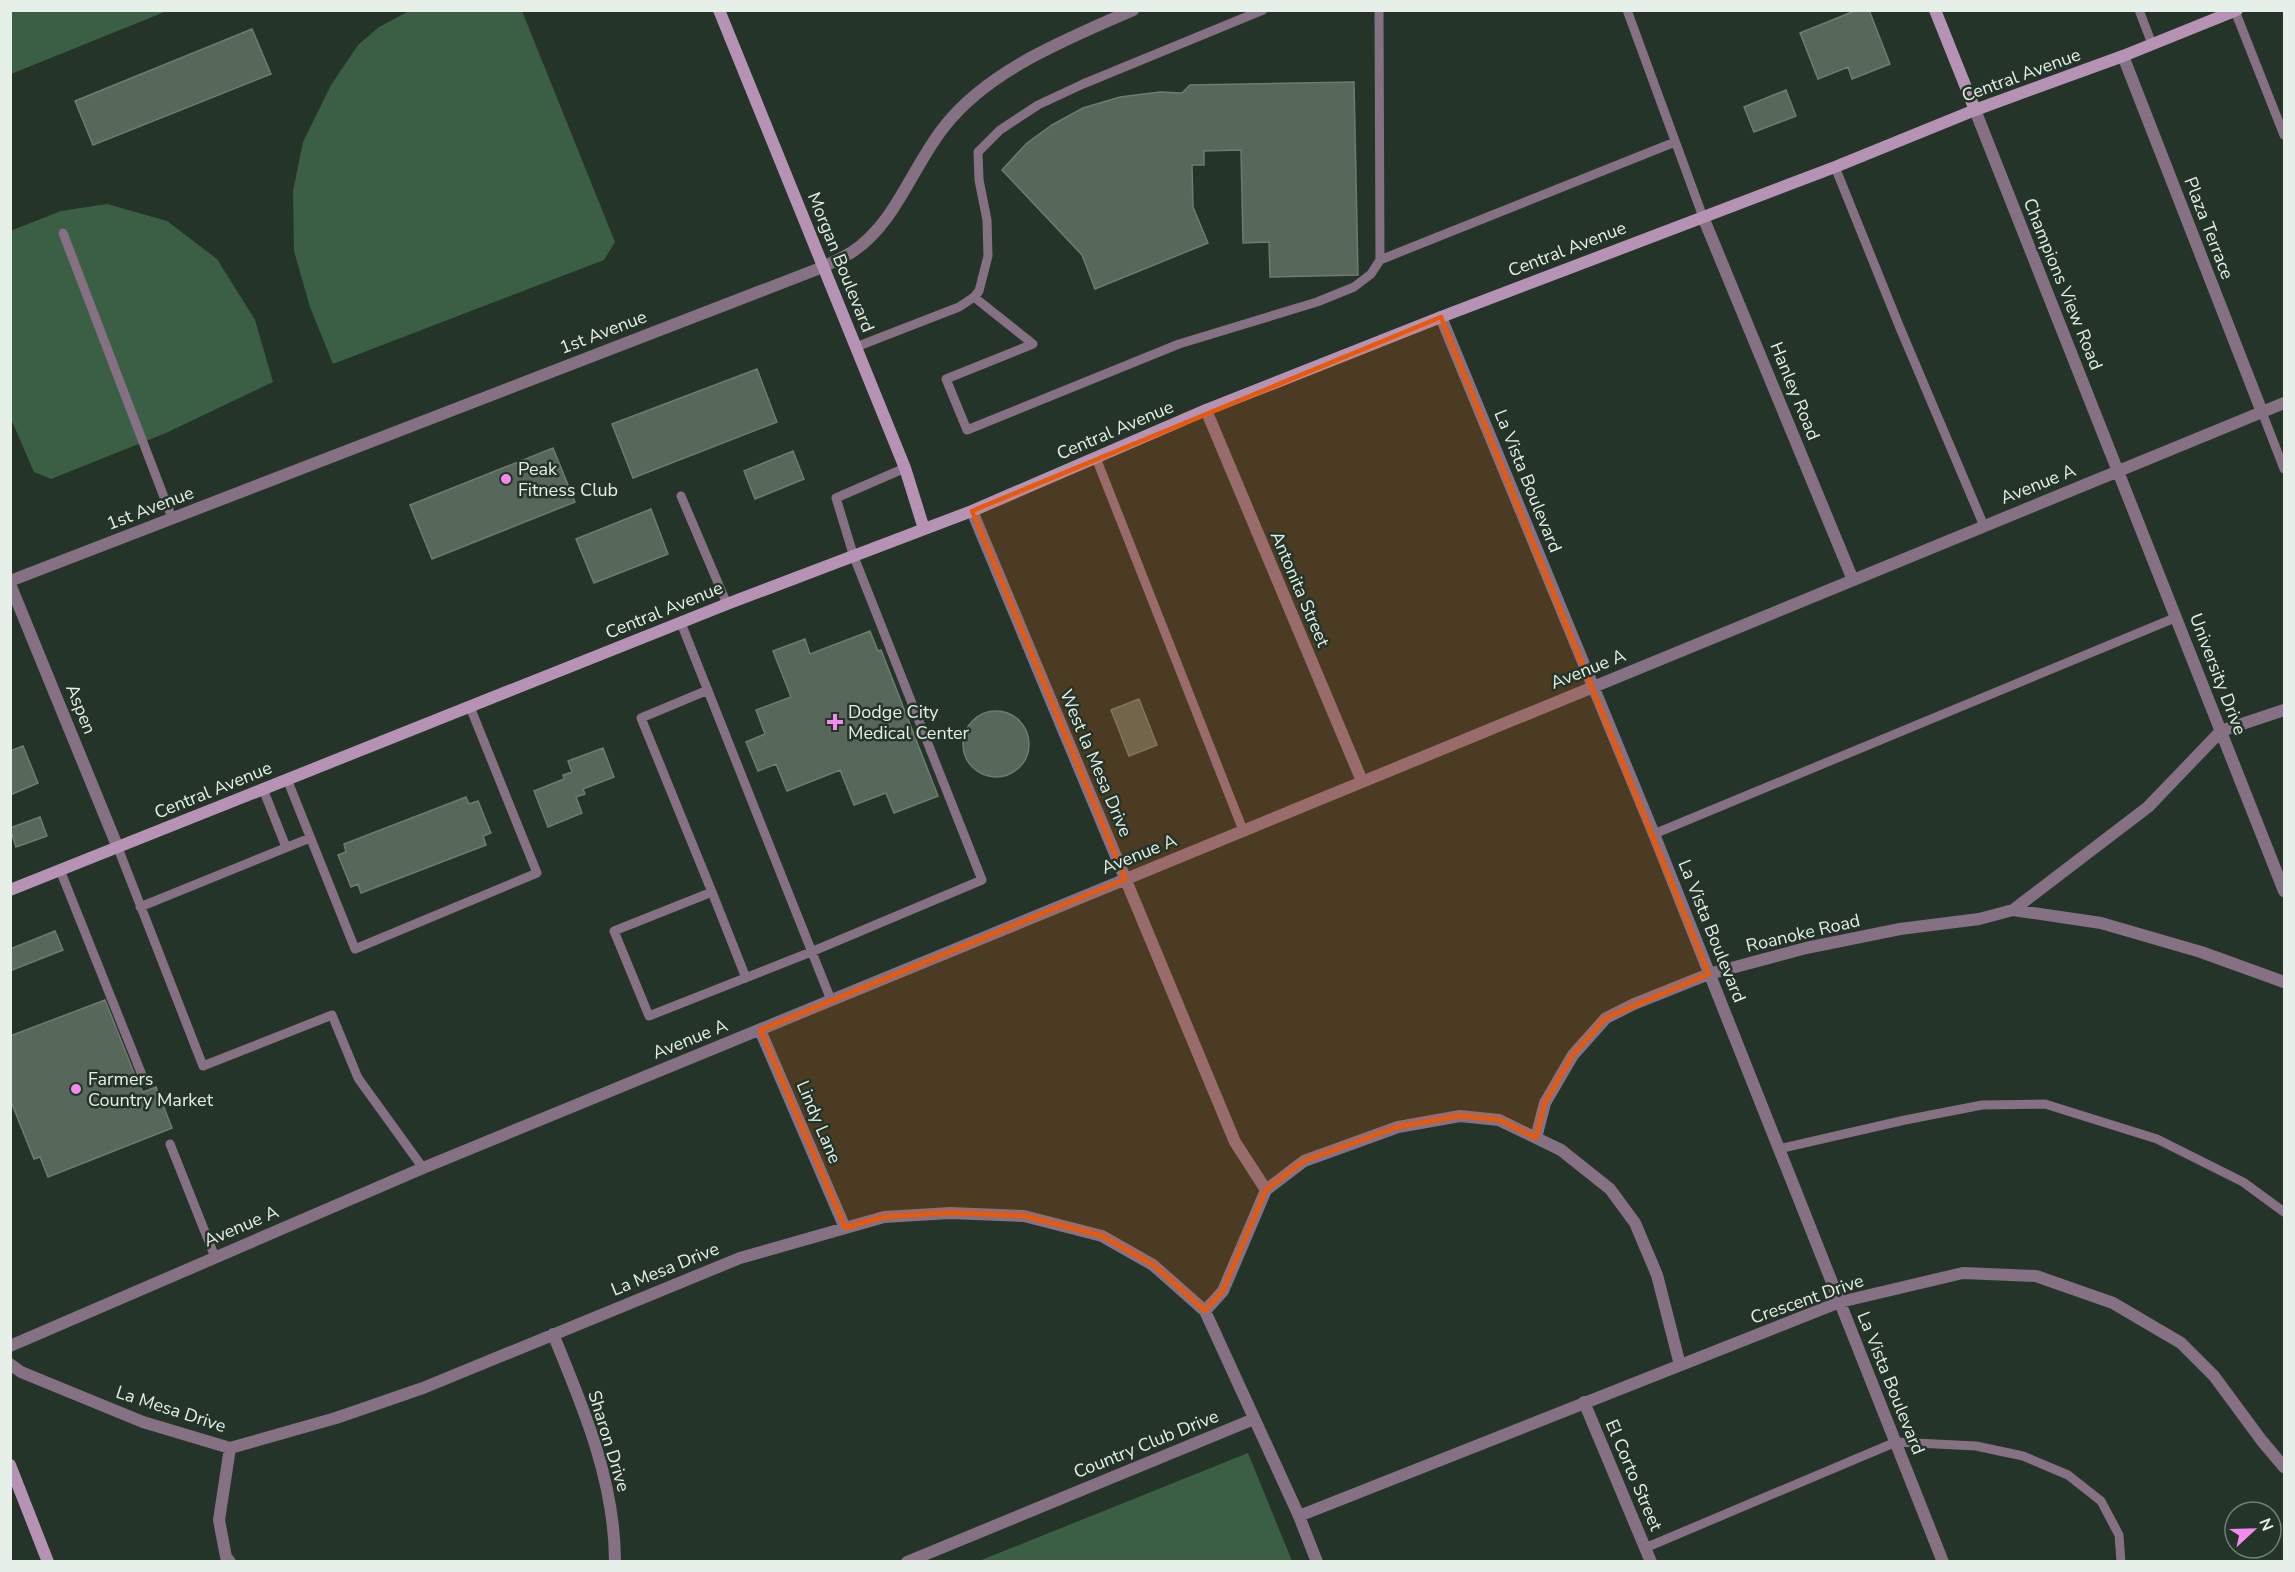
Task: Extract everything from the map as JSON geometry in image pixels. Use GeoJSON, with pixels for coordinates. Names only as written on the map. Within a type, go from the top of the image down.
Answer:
{"type":"FeatureCollection","features":[{"type":"Feature","properties":{"kind":"street","name":"Morgan Boulevard"},"geometry":{"type":"LineString","coordinates":[[719,10],[905,468],[924,529]]}},
{"type":"Feature","properties":{"kind":"street","name":"1st Avenue"},"geometry":{"type":"LineString","coordinates":[[10,582],[823,267],[852,252],[885,221],[944,127],[984,86],[1067,39],[1133,10]]}},
{"type":"Feature","properties":{"kind":"street"},"geometry":{"type":"LineString","coordinates":[[1935,10],[1976,110]]}},
{"type":"Feature","properties":{"kind":"street","name":"Central Avenue"},"geometry":{"type":"LineString","coordinates":[[10,890],[727,604],[972,511],[1206,410],[1441,317],[2236,11]]}},
{"type":"Feature","properties":{"kind":"street","name":"Plaza Terrace"},"geometry":{"type":"LineString","coordinates":[[2123,56],[2262,412]]}},
{"type":"Feature","properties":{"kind":"street","name":"Champions View Road"},"geometry":{"type":"LineString","coordinates":[[1976,110],[2118,471]]}},
{"type":"Feature","properties":{"kind":"street","name":"Hanley Road"},"geometry":{"type":"LineString","coordinates":[[1703,217],[1852,580]]}},
{"type":"Feature","properties":{"kind":"street","name":"La Vista Boulevard"},"geometry":{"type":"LineString","coordinates":[[1441,317],[1654,834],[1943,1562]]}},
{"type":"Feature","properties":{"kind":"street","name":"Avenue A"},"geometry":{"type":"LineString","coordinates":[[10,1346],[423,1168],[2284,403]]}},
{"type":"Feature","properties":{"kind":"street","name":"Antonita Street"},"geometry":{"type":"LineString","coordinates":[[1206,410],[1362,781]]}},
{"type":"Feature","properties":{"kind":"street","name":"University Drive"},"geometry":{"type":"LineString","coordinates":[[2118,471],[2284,891]]}},
{"type":"Feature","properties":{"kind":"street","name":"West la Mesa Drive"},"geometry":{"type":"LineString","coordinates":[[972,511],[1235,1142],[1266,1190]]}},
{"type":"Feature","properties":{"kind":"street","name":"Aspen"},"geometry":{"type":"LineString","coordinates":[[10,582],[118,848]]}},
{"type":"Feature","properties":{"kind":"street","name":"Roanoke Road"},"geometry":{"type":"LineString","coordinates":[[1536,1138],[1545,1103],[1573,1055],[1606,1018],[1634,1004],[1709,974],[1806,948],[1900,929],[1979,919],[2013,910],[2148,807],[2221,731],[2284,710]]}},
{"type":"Feature","properties":{"kind":"street","name":"Roanoke Road"},"geometry":{"type":"LineString","coordinates":[[2013,910],[2101,923],[2200,952],[2284,982]]}},
{"type":"Feature","properties":{"kind":"street","name":"Lindy Lane"},"geometry":{"type":"LineString","coordinates":[[760,1030],[845,1228]]}},
{"type":"Feature","properties":{"kind":"street"},"geometry":{"type":"LineString","coordinates":[[1317,1562],[1299,1516],[1205,1311],[1222,1291],[1266,1190],[1304,1161],[1398,1128],[1460,1116],[1499,1120],[1561,1150],[1610,1189],[1635,1222],[1657,1275],[1680,1365]]}},
{"type":"Feature","properties":{"kind":"street","name":"La Mesa Drive"},"geometry":{"type":"LineString","coordinates":[[10,1364],[21,1372],[143,1422],[230,1448],[336,1418],[423,1388],[740,1258],[884,1217],[950,1213],[1024,1216],[1102,1236],[1153,1265],[1205,1311]]}},
{"type":"Feature","properties":{"kind":"street","name":"Crescent Drive"},"geometry":{"type":"LineString","coordinates":[[1299,1516],[1840,1302],[1963,1274],[2036,1276],[2112,1303],[2181,1343],[2214,1376],[2284,1467]]}},
{"type":"Feature","properties":{"kind":"street","name":"Sharon Drive"},"geometry":{"type":"LineString","coordinates":[[553,1334],[588,1420],[606,1481],[615,1541],[615,1562]]}},
{"type":"Feature","properties":{"kind":"street","name":"El Corto Street"},"geometry":{"type":"LineString","coordinates":[[1584,1402],[1651,1562]]}},
{"type":"Feature","properties":{"kind":"street","name":"Country Club Drive"},"geometry":{"type":"LineString","coordinates":[[907,1562],[1254,1419]]}},
{"type":"Feature","properties":{"kind":"street"},"geometry":{"type":"LineString","coordinates":[[230,1448],[219,1520],[226,1557],[230,1562]]}},
{"type":"Feature","properties":{"kind":"street"},"geometry":{"type":"LineString","coordinates":[[10,1465],[48,1562]]}},
{"type":"Feature","properties":{"kind":"lane"},"geometry":{"type":"LineString","coordinates":[[856,347],[959,307],[979,291],[988,256],[987,220],[979,180],[978,153],[1000,130],[1038,105],[1083,84],[1263,10]]}},
{"type":"Feature","properties":{"kind":"lane"},"geometry":{"type":"LineString","coordinates":[[974,297],[1033,344],[946,379],[968,430],[1179,344],[1317,302],[1354,287],[1371,274],[1380,260],[1380,10]]}},
{"type":"Feature","properties":{"kind":"lane"},"geometry":{"type":"LineString","coordinates":[[1627,10],[1703,217]]}},
{"type":"Feature","properties":{"kind":"lane"},"geometry":{"type":"LineString","coordinates":[[2139,10],[2152,45]]}},
{"type":"Feature","properties":{"kind":"lane"},"geometry":{"type":"LineString","coordinates":[[2236,11],[2284,135]]}},
{"type":"Feature","properties":{"kind":"lane"},"geometry":{"type":"LineString","coordinates":[[1380,260],[1676,142]]}},
{"type":"Feature","properties":{"kind":"lane"},"geometry":{"type":"LineString","coordinates":[[1835,167],[1984,526]]}},
{"type":"Feature","properties":{"kind":"lane"},"geometry":{"type":"LineString","coordinates":[[63,233],[172,518]]}},
{"type":"Feature","properties":{"kind":"lane"},"geometry":{"type":"LineString","coordinates":[[2262,412],[2284,469]]}},
{"type":"Feature","properties":{"kind":"lane"},"geometry":{"type":"LineString","coordinates":[[1095,458],[1243,830]]}},
{"type":"Feature","properties":{"kind":"lane"},"geometry":{"type":"LineString","coordinates":[[712,892],[614,931],[649,1016],[811,952],[982,880],[854,557],[836,498],[905,468]]}},
{"type":"Feature","properties":{"kind":"lane"},"geometry":{"type":"LineString","coordinates":[[681,496],[727,604]]}},
{"type":"Feature","properties":{"kind":"lane"},"geometry":{"type":"LineString","coordinates":[[1654,834],[2177,618]]}},
{"type":"Feature","properties":{"kind":"lane"},"geometry":{"type":"LineString","coordinates":[[681,623],[831,1000]]}},
{"type":"Feature","properties":{"kind":"lane"},"geometry":{"type":"LineString","coordinates":[[708,690],[641,718],[746,978]]}},
{"type":"Feature","properties":{"kind":"lane"},"geometry":{"type":"LineString","coordinates":[[287,780],[355,949],[537,873],[470,707]]}},
{"type":"Feature","properties":{"kind":"lane"},"geometry":{"type":"LineString","coordinates":[[263,789],[286,847]]}},
{"type":"Feature","properties":{"kind":"lane"},"geometry":{"type":"LineString","coordinates":[[140,907],[310,838]]}},
{"type":"Feature","properties":{"kind":"lane"},"geometry":{"type":"LineString","coordinates":[[118,848],[203,1066],[332,1015],[358,1078],[423,1168]]}},
{"type":"Feature","properties":{"kind":"lane"},"geometry":{"type":"LineString","coordinates":[[60,870],[144,1080]]}},
{"type":"Feature","properties":{"kind":"lane"},"geometry":{"type":"LineString","coordinates":[[1778,1149],[1982,1105],[2045,1104],[2157,1139],[2243,1182],[2284,1212]]}},
{"type":"Feature","properties":{"kind":"lane"},"geometry":{"type":"LineString","coordinates":[[170,1144],[215,1257]]}},
{"type":"Feature","properties":{"kind":"lane"},"geometry":{"type":"LineString","coordinates":[[1645,1548],[1896,1443],[1976,1446],[2023,1456],[2068,1475],[2101,1501],[2118,1535],[2121,1562]]}},
{"type":"Feature","properties":{"kind":"highlighted area"},"geometry":{"type":"Polygon","coordinates":[[[1441,317],[1709,974],[1606,1018],[1573,1055],[1545,1103],[1536,1138],[1499,1120],[1460,1116],[1398,1127],[1304,1161],[1266,1190],[1223,1291],[1205,1311],[1153,1265],[1102,1236],[1024,1216],[950,1213],[884,1217],[845,1228],[760,1030],[1125,879],[972,511],[1441,317]]]}},
{"type":"Feature","properties":{"kind":"green space"},"geometry":{"type":"Polygon","coordinates":[[[11,10],[167,10],[167,11],[11,74],[11,10]]]}},
{"type":"Feature","properties":{"kind":"green space"},"geometry":{"type":"Polygon","coordinates":[[[411,10],[522,11],[615,242],[604,260],[333,364],[310,307],[294,251],[293,191],[303,142],[331,85],[358,45],[379,27],[411,10]]]}},
{"type":"Feature","properties":{"kind":"green space"},"geometry":{"type":"Polygon","coordinates":[[[107,204],[167,221],[217,259],[255,320],[273,382],[166,433],[51,479],[34,472],[11,419],[10,231],[61,211],[107,204]]]}},
{"type":"Feature","properties":{"kind":"green space"},"geometry":{"type":"Polygon","coordinates":[[[1248,1453],[1292,1561],[979,1561],[1248,1453]]]}},
{"type":"Feature","properties":{"kind":"building"},"geometry":{"type":"Polygon","coordinates":[[[1857,10],[1869,10],[1890,64],[1852,79],[1848,67],[1818,79],[1800,33],[1857,10]]]}},
{"type":"Feature","properties":{"kind":"building"},"geometry":{"type":"Polygon","coordinates":[[[252,29],[271,74],[93,145],[75,101],[252,29]]]}},
{"type":"Feature","properties":{"kind":"building"},"geometry":{"type":"Polygon","coordinates":[[[1354,82],[1358,275],[1270,277],[1269,242],[1243,243],[1241,150],[1204,151],[1204,165],[1192,165],[1193,207],[1208,243],[1095,289],[1082,255],[1002,170],[1027,143],[1052,125],[1083,108],[1120,97],[1160,92],[1182,93],[1190,85],[1354,82]]]}},
{"type":"Feature","properties":{"kind":"building"},"geometry":{"type":"Polygon","coordinates":[[[1786,90],[1796,116],[1754,132],[1744,107],[1786,90]]]}},
{"type":"Feature","properties":{"kind":"building"},"geometry":{"type":"Polygon","coordinates":[[[757,369],[777,422],[633,478],[612,424],[757,369]]]}},
{"type":"Feature","properties":{"kind":"building"},"geometry":{"type":"Polygon","coordinates":[[[553,448],[575,502],[432,559],[410,505],[553,448]]]}},
{"type":"Feature","properties":{"kind":"building"},"geometry":{"type":"Polygon","coordinates":[[[793,451],[804,479],[755,499],[744,471],[793,451]]]}},
{"type":"Feature","properties":{"kind":"building"},"geometry":{"type":"Polygon","coordinates":[[[651,509],[668,554],[594,583],[576,539],[651,509]]]}},
{"type":"Feature","properties":{"kind":"building","name":"Dodge City Medical Center"},"geometry":{"type":"Polygon","coordinates":[[[870,631],[878,651],[881,650],[938,796],[894,813],[886,793],[854,805],[840,770],[787,791],[776,764],[758,771],[746,742],[765,734],[756,710],[791,697],[773,651],[805,639],[810,654],[870,631]]]}},
{"type":"Feature","properties":{"kind":"building"},"geometry":{"type":"Polygon","coordinates":[[[1139,699],[1157,745],[1129,756],[1111,710],[1139,699]]]}},
{"type":"Feature","properties":{"kind":"building"},"geometry":{"type":"Polygon","coordinates":[[[989,711],[1003,711],[1015,716],[1024,725],[1029,744],[1027,757],[1020,768],[1003,777],[989,777],[977,772],[968,763],[963,751],[963,737],[968,725],[977,716],[989,711]]]}},
{"type":"Feature","properties":{"kind":"building"},"geometry":{"type":"Polygon","coordinates":[[[23,746],[38,783],[10,795],[10,751],[23,746]]]}},
{"type":"Feature","properties":{"kind":"building"},"geometry":{"type":"Polygon","coordinates":[[[603,748],[614,777],[583,789],[585,794],[576,797],[582,813],[548,827],[534,791],[564,779],[563,775],[572,772],[568,761],[603,748]]]}},
{"type":"Feature","properties":{"kind":"building"},"geometry":{"type":"Polygon","coordinates":[[[466,797],[469,804],[478,801],[491,833],[483,836],[486,845],[361,893],[358,884],[351,887],[338,855],[346,852],[344,844],[466,797]]]}},
{"type":"Feature","properties":{"kind":"building"},"geometry":{"type":"Polygon","coordinates":[[[40,817],[47,836],[16,847],[10,828],[40,817]]]}},
{"type":"Feature","properties":{"kind":"building"},"geometry":{"type":"Polygon","coordinates":[[[55,931],[63,950],[10,971],[10,949],[55,931]]]}},
{"type":"Feature","properties":{"kind":"building","name":"Farmers Country Market"},"geometry":{"type":"Polygon","coordinates":[[[105,1000],[138,1083],[143,1092],[156,1087],[172,1128],[48,1177],[40,1157],[34,1159],[10,1099],[10,1036],[105,1000]]]}},
{"type":"Feature","properties":{"kind":"place","name":"Peak Fitness Club"},"geometry":{"type":"Point","coordinates":[506,479]}},
{"type":"Feature","properties":{"kind":"place","name":"Dodge City Medical Center"},"geometry":{"type":"Point","coordinates":[835,722]}},
{"type":"Feature","properties":{"kind":"place","name":"Farmers Country Market"},"geometry":{"type":"Point","coordinates":[76,1089]}}]}
